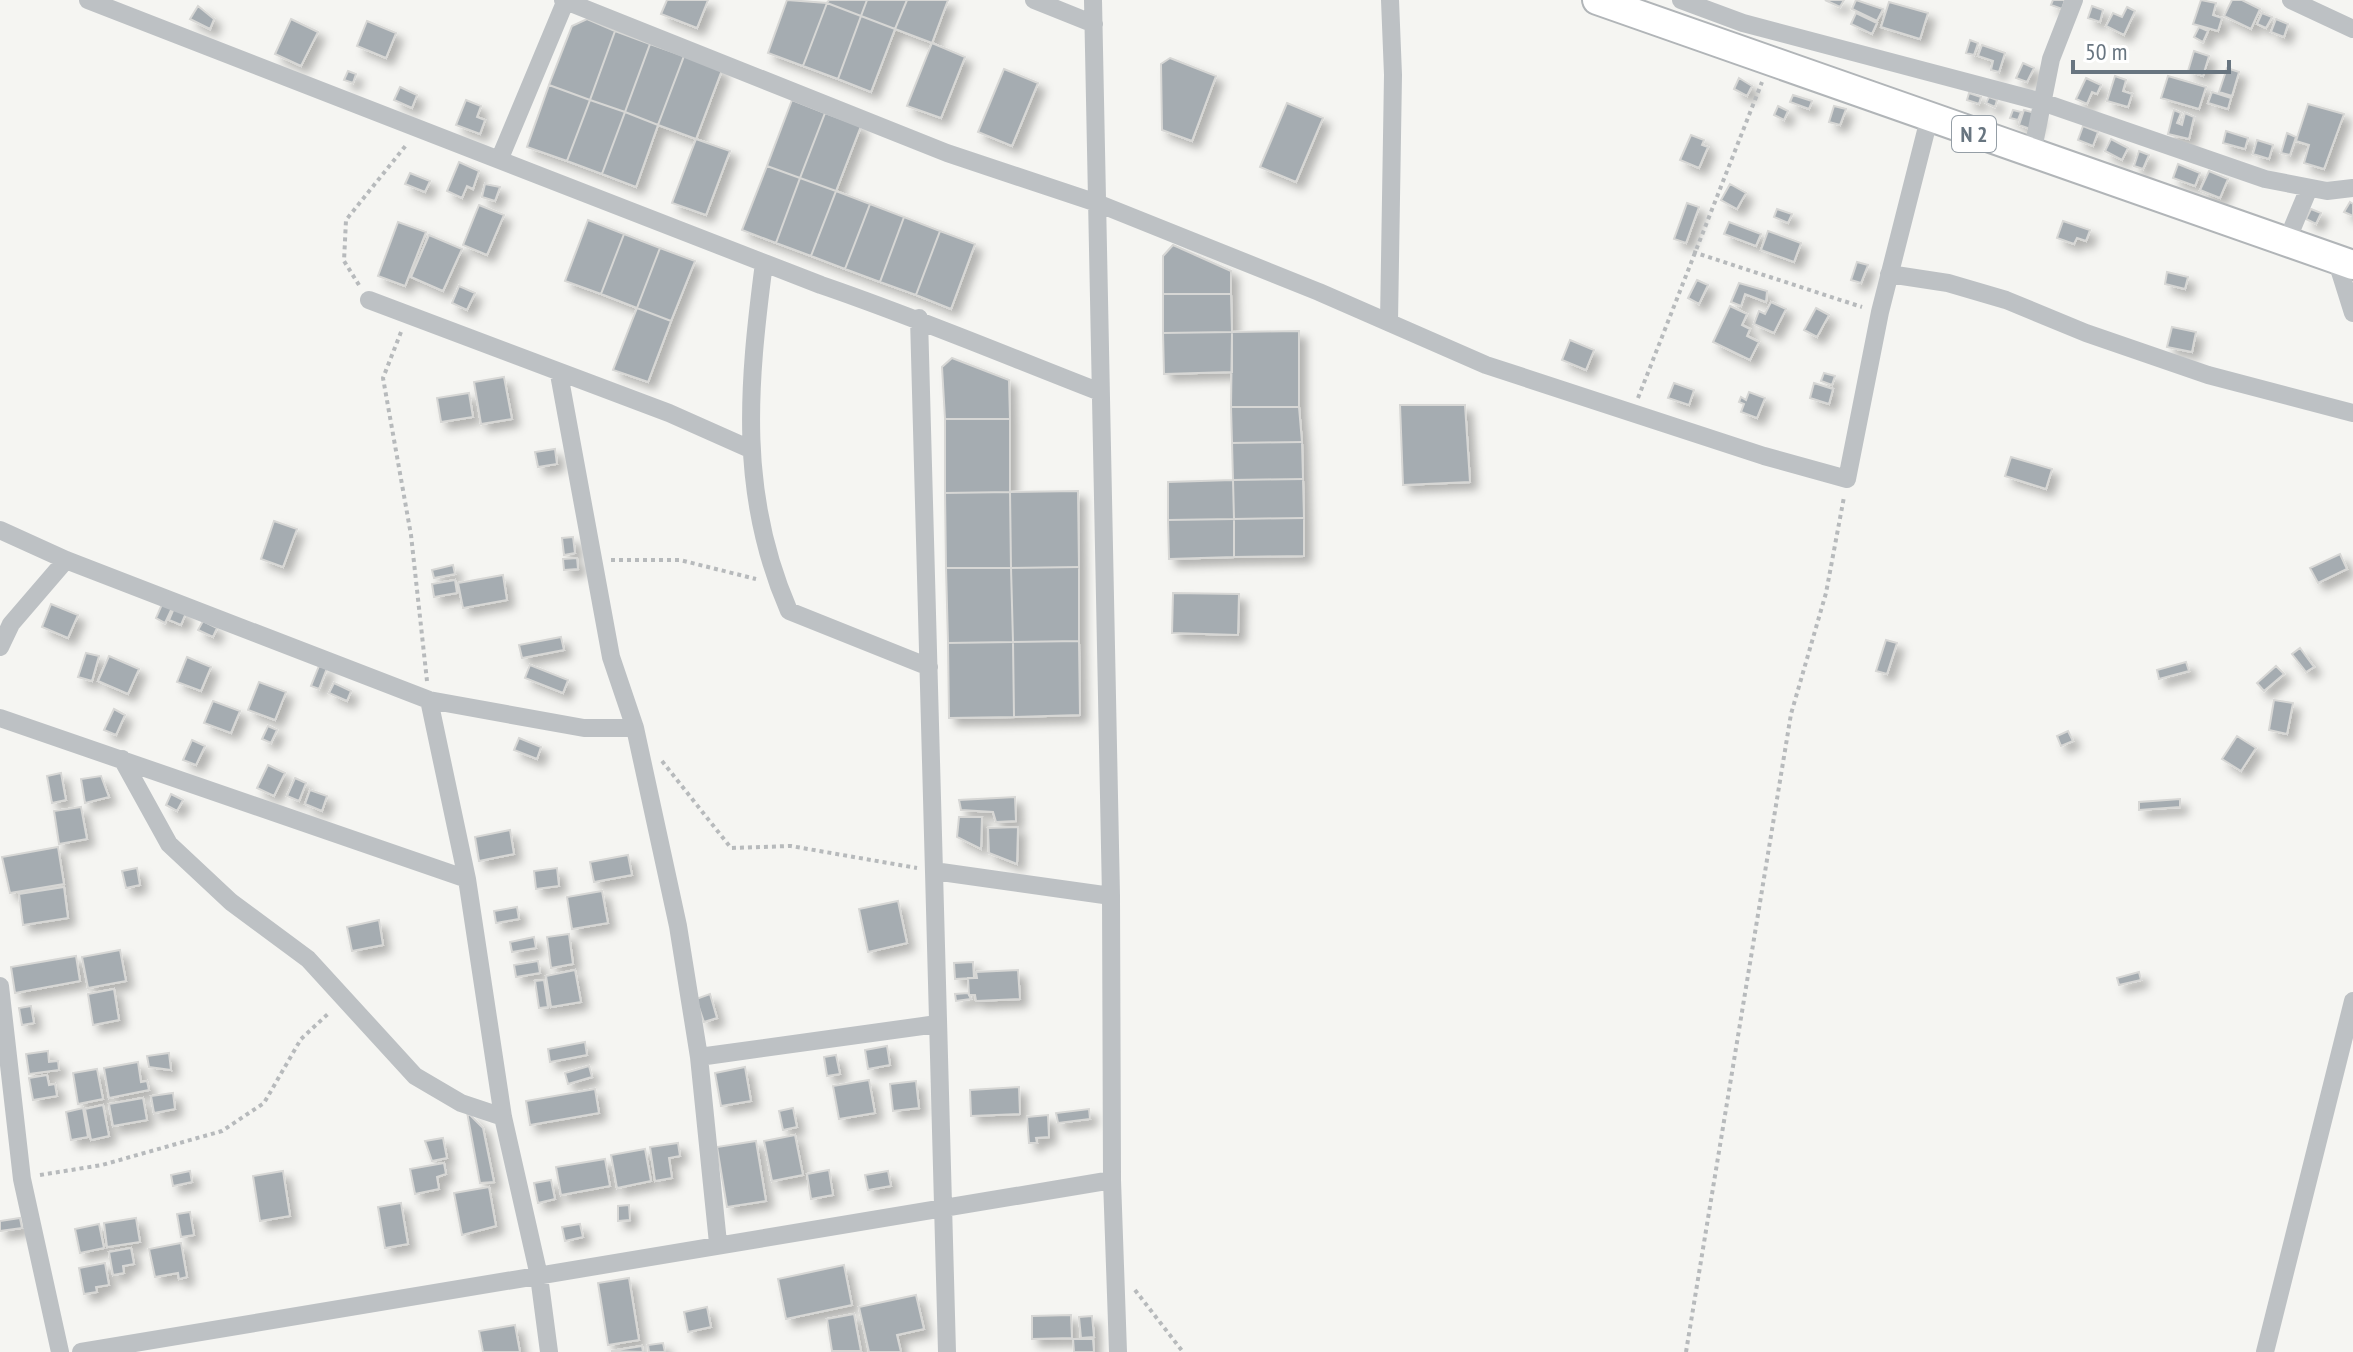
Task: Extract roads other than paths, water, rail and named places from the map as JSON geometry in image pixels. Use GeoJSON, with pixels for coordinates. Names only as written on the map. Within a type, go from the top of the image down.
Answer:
{"type":"FeatureCollection","features":[{"type":"Feature","properties":{"kind":"main road","name":"N 2"},"geometry":{"type":"LineString","coordinates":[[1597,0],[1929,119],[2344,262]]}},
{"type":"Feature","properties":{"kind":"street"},"geometry":{"type":"LineString","coordinates":[[88,0],[764,263],[919,318],[978,346],[1100,392]]}},
{"type":"Feature","properties":{"kind":"street"},"geometry":{"type":"LineString","coordinates":[[500,158],[565,0],[918,142],[1097,203],[1389,322],[1486,365],[1764,456],[1847,479],[1880,312],[1929,119]]}},
{"type":"Feature","properties":{"kind":"street"},"geometry":{"type":"LineString","coordinates":[[1034,0],[1094,24]]}},
{"type":"Feature","properties":{"kind":"street"},"geometry":{"type":"LineString","coordinates":[[1093,0],[1111,896],[1112,1180],[1118,1352]]}},
{"type":"Feature","properties":{"kind":"street"},"geometry":{"type":"LineString","coordinates":[[1389,322],[1393,169],[1390,0]]}},
{"type":"Feature","properties":{"kind":"street"},"geometry":{"type":"LineString","coordinates":[[1681,0],[1743,23],[2042,102],[2253,175],[2309,188],[2353,188]]}},
{"type":"Feature","properties":{"kind":"street"},"geometry":{"type":"LineString","coordinates":[[2032,154],[2051,59],[2074,0]]}},
{"type":"Feature","properties":{"kind":"street"},"geometry":{"type":"LineString","coordinates":[[2291,0],[2353,29]]}},
{"type":"Feature","properties":{"kind":"street"},"geometry":{"type":"LineString","coordinates":[[2286,243],[2309,188]]}},
{"type":"Feature","properties":{"kind":"street"},"geometry":{"type":"LineString","coordinates":[[2344,262],[2353,313]]}},
{"type":"Feature","properties":{"kind":"street"},"geometry":{"type":"LineString","coordinates":[[764,263],[755,332],[750,449],[761,536],[778,585],[789,611],[929,667]]}},
{"type":"Feature","properties":{"kind":"street"},"geometry":{"type":"LineString","coordinates":[[1889,274],[1948,283],[2208,375],[2353,413]]}},
{"type":"Feature","properties":{"kind":"street"},"geometry":{"type":"LineString","coordinates":[[369,300],[669,413],[750,449]]}},
{"type":"Feature","properties":{"kind":"street"},"geometry":{"type":"LineString","coordinates":[[919,318],[947,1352]]}},
{"type":"Feature","properties":{"kind":"street"},"geometry":{"type":"LineString","coordinates":[[559,374],[611,657],[635,728],[678,926],[699,1057],[718,1243]]}},
{"type":"Feature","properties":{"kind":"street"},"geometry":{"type":"LineString","coordinates":[[0,530],[66,560],[429,700],[584,728],[635,728]]}},
{"type":"Feature","properties":{"kind":"street"},"geometry":{"type":"LineString","coordinates":[[0,647],[11,624],[66,560]]}},
{"type":"Feature","properties":{"kind":"street"},"geometry":{"type":"LineString","coordinates":[[429,700],[467,879],[503,1117],[539,1276],[549,1352]]}},
{"type":"Feature","properties":{"kind":"street"},"geometry":{"type":"LineString","coordinates":[[0,718],[467,879]]}},
{"type":"Feature","properties":{"kind":"street"},"geometry":{"type":"LineString","coordinates":[[122,759],[169,844],[231,902],[308,959],[347,998],[415,1076],[461,1103],[503,1117]]}},
{"type":"Feature","properties":{"kind":"street"},"geometry":{"type":"LineString","coordinates":[[934,871],[1111,896]]}},
{"type":"Feature","properties":{"kind":"street"},"geometry":{"type":"LineString","coordinates":[[0,986],[22,1179],[60,1352]]}},
{"type":"Feature","properties":{"kind":"street"},"geometry":{"type":"LineString","coordinates":[[2265,1352],[2353,1001]]}},
{"type":"Feature","properties":{"kind":"street"},"geometry":{"type":"LineString","coordinates":[[699,1057],[937,1024]]}},
{"type":"Feature","properties":{"kind":"street"},"geometry":{"type":"LineString","coordinates":[[81,1352],[718,1243],[1112,1180]]}}]}
